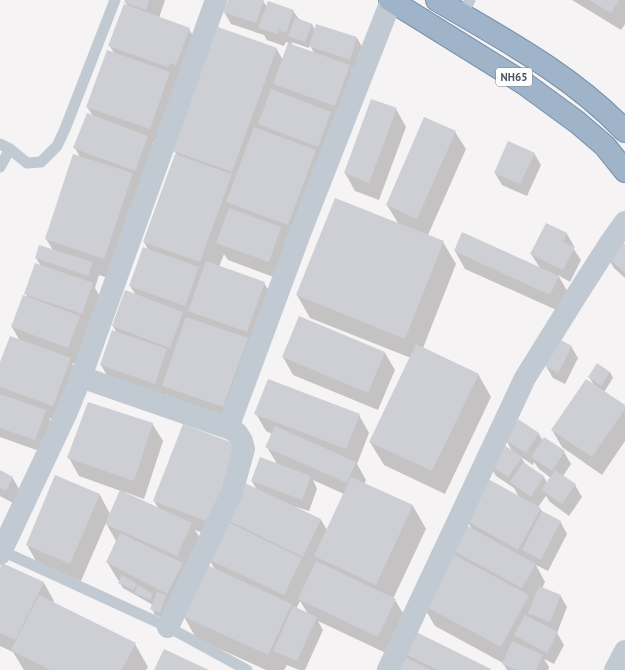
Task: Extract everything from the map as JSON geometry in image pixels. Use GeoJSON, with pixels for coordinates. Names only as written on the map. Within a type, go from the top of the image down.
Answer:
{"type":"FeatureCollection","features":[{"type":"Feature","properties":{"kind":"highway","name":"NH65"},"geometry":{"type":"LineString","coordinates":[[390,0],[525,84],[577,122],[605,146],[625,171]]}},
{"type":"Feature","properties":{"kind":"highway","name":"NH65"},"geometry":{"type":"LineString","coordinates":[[437,0],[466,7],[594,100],[625,131]]}},
{"type":"Feature","properties":{"kind":"street"},"geometry":{"type":"LineString","coordinates":[[1,552],[66,414],[81,377],[216,0]]}},
{"type":"Feature","properties":{"kind":"street"},"geometry":{"type":"LineString","coordinates":[[228,428],[390,0]]}},
{"type":"Feature","properties":{"kind":"street"},"geometry":{"type":"LineString","coordinates":[[388,670],[525,378],[576,296],[625,222]]}},
{"type":"Feature","properties":{"kind":"street"},"geometry":{"type":"LineString","coordinates":[[81,377],[228,428],[237,433],[242,441],[244,449],[232,492],[168,627]]}},
{"type":"Feature","properties":{"kind":"street"},"geometry":{"type":"LineString","coordinates":[[615,670],[625,652]]}},
{"type":"Feature","properties":{"kind":"lane"},"geometry":{"type":"LineString","coordinates":[[0,167],[5,146],[28,163],[41,162],[57,146],[115,0]]}},
{"type":"Feature","properties":{"kind":"lane"},"geometry":{"type":"LineString","coordinates":[[1,552],[168,627],[247,670]]}},
{"type":"Feature","properties":{"kind":"building"},"geometry":{"type":"Polygon","coordinates":[[[125,0],[149,0],[146,10],[124,2],[125,0]]]}},
{"type":"Feature","properties":{"kind":"building"},"geometry":{"type":"Polygon","coordinates":[[[228,0],[264,0],[256,23],[223,12],[228,0]]]}},
{"type":"Feature","properties":{"kind":"building"},"geometry":{"type":"Polygon","coordinates":[[[589,0],[619,0],[611,13],[589,0]]]}},
{"type":"Feature","properties":{"kind":"building"},"geometry":{"type":"Polygon","coordinates":[[[268,1],[294,10],[286,33],[279,30],[278,34],[258,28],[268,1]]]}},
{"type":"Feature","properties":{"kind":"building"},"geometry":{"type":"Polygon","coordinates":[[[124,4],[190,28],[176,65],[170,63],[168,67],[108,46],[124,4]]]}},
{"type":"Feature","properties":{"kind":"building"},"geometry":{"type":"Polygon","coordinates":[[[295,18],[312,24],[305,42],[288,36],[295,18]]]}},
{"type":"Feature","properties":{"kind":"building"},"geometry":{"type":"Polygon","coordinates":[[[316,24],[357,37],[350,60],[309,46],[316,24]]]}},
{"type":"Feature","properties":{"kind":"building"},"geometry":{"type":"Polygon","coordinates":[[[218,27],[277,48],[232,172],[173,151],[218,27]]]}},
{"type":"Feature","properties":{"kind":"building"},"geometry":{"type":"Polygon","coordinates":[[[288,43],[350,65],[335,106],[273,84],[288,43]]]}},
{"type":"Feature","properties":{"kind":"building"},"geometry":{"type":"Polygon","coordinates":[[[107,50],[170,72],[150,129],[86,107],[107,50]]]}},
{"type":"Feature","properties":{"kind":"building"},"geometry":{"type":"Polygon","coordinates":[[[271,89],[331,112],[318,147],[258,124],[271,89]]]}},
{"type":"Feature","properties":{"kind":"building"},"geometry":{"type":"Polygon","coordinates":[[[371,99],[397,108],[369,183],[344,173],[371,99]]]}},
{"type":"Feature","properties":{"kind":"building"},"geometry":{"type":"Polygon","coordinates":[[[87,113],[148,136],[135,171],[73,148],[87,113]]]}},
{"type":"Feature","properties":{"kind":"building"},"geometry":{"type":"Polygon","coordinates":[[[424,117],[456,131],[417,219],[386,205],[424,117]]]}},
{"type":"Feature","properties":{"kind":"building"},"geometry":{"type":"Polygon","coordinates":[[[254,127],[316,150],[288,225],[226,202],[254,127]]]}},
{"type":"Feature","properties":{"kind":"building"},"geometry":{"type":"Polygon","coordinates":[[[508,141],[535,153],[520,184],[494,173],[508,141]]]}},
{"type":"Feature","properties":{"kind":"building"},"geometry":{"type":"Polygon","coordinates":[[[73,154],[133,173],[104,259],[45,239],[73,154]]]}},
{"type":"Feature","properties":{"kind":"building"},"geometry":{"type":"Polygon","coordinates":[[[175,154],[232,174],[200,262],[143,242],[175,154]]]}},
{"type":"Feature","properties":{"kind":"building"},"geometry":{"type":"Polygon","coordinates":[[[335,198],[444,241],[405,339],[296,295],[335,198]]]}},
{"type":"Feature","properties":{"kind":"building"},"geometry":{"type":"Polygon","coordinates":[[[229,208],[281,227],[269,262],[216,243],[229,208]]]}},
{"type":"Feature","properties":{"kind":"building"},"geometry":{"type":"Polygon","coordinates":[[[546,223],[567,233],[563,242],[575,247],[563,270],[530,254],[546,223]]]}},
{"type":"Feature","properties":{"kind":"building"},"geometry":{"type":"Polygon","coordinates":[[[462,232],[559,276],[550,295],[454,251],[462,232]]]}},
{"type":"Feature","properties":{"kind":"building"},"geometry":{"type":"Polygon","coordinates":[[[621,240],[625,244],[625,273],[606,256],[621,240]]]}},
{"type":"Feature","properties":{"kind":"building"},"geometry":{"type":"Polygon","coordinates":[[[39,245],[93,262],[88,276],[35,258],[39,245]]]}},
{"type":"Feature","properties":{"kind":"building"},"geometry":{"type":"Polygon","coordinates":[[[143,247],[199,267],[185,306],[129,286],[143,247]]]}},
{"type":"Feature","properties":{"kind":"building"},"geometry":{"type":"Polygon","coordinates":[[[206,261],[265,282],[247,332],[188,311],[206,261]]]}},
{"type":"Feature","properties":{"kind":"building"},"geometry":{"type":"Polygon","coordinates":[[[35,263],[93,283],[82,314],[24,294],[35,263]]]}},
{"type":"Feature","properties":{"kind":"building"},"geometry":{"type":"Polygon","coordinates":[[[125,290],[183,312],[170,348],[112,326],[125,290]]]}},
{"type":"Feature","properties":{"kind":"building"},"geometry":{"type":"Polygon","coordinates":[[[23,295],[80,316],[68,348],[11,327],[23,295]]]}},
{"type":"Feature","properties":{"kind":"building"},"geometry":{"type":"Polygon","coordinates":[[[299,316],[385,352],[368,393],[282,357],[299,316]]]}},
{"type":"Feature","properties":{"kind":"building"},"geometry":{"type":"Polygon","coordinates":[[[186,317],[248,338],[223,407],[162,386],[186,317]]]}},
{"type":"Feature","properties":{"kind":"building"},"geometry":{"type":"Polygon","coordinates":[[[112,330],[167,349],[155,384],[100,365],[112,330]]]}},
{"type":"Feature","properties":{"kind":"building"},"geometry":{"type":"Polygon","coordinates":[[[10,336],[71,358],[53,406],[0,387],[0,362],[10,336]]]}},
{"type":"Feature","properties":{"kind":"building"},"geometry":{"type":"Polygon","coordinates":[[[559,339],[572,346],[558,373],[545,366],[559,339]]]}},
{"type":"Feature","properties":{"kind":"building"},"geometry":{"type":"Polygon","coordinates":[[[416,344],[479,374],[432,471],[369,442],[416,344]]]}},
{"type":"Feature","properties":{"kind":"building"},"geometry":{"type":"Polygon","coordinates":[[[597,363],[610,372],[601,386],[588,377],[597,363]]]}},
{"type":"Feature","properties":{"kind":"building"},"geometry":{"type":"Polygon","coordinates":[[[268,379],[360,414],[346,449],[254,414],[268,379]]]}},
{"type":"Feature","properties":{"kind":"building"},"geometry":{"type":"Polygon","coordinates":[[[586,379],[625,405],[625,409],[592,457],[551,430],[586,379]]]}},
{"type":"Feature","properties":{"kind":"building"},"geometry":{"type":"Polygon","coordinates":[[[0,394],[46,410],[35,440],[0,428],[0,394]]]}},
{"type":"Feature","properties":{"kind":"building"},"geometry":{"type":"Polygon","coordinates":[[[88,402],[153,423],[134,481],[67,458],[88,402]]]}},
{"type":"Feature","properties":{"kind":"building"},"geometry":{"type":"Polygon","coordinates":[[[518,419],[539,433],[526,453],[505,440],[518,419]]]}},
{"type":"Feature","properties":{"kind":"building"},"geometry":{"type":"Polygon","coordinates":[[[183,424],[238,445],[209,522],[153,501],[183,424]]]}},
{"type":"Feature","properties":{"kind":"building"},"geometry":{"type":"Polygon","coordinates":[[[275,426],[356,462],[347,483],[265,447],[275,426]]]}},
{"type":"Feature","properties":{"kind":"building"},"geometry":{"type":"Polygon","coordinates":[[[544,437],[565,451],[552,471],[531,457],[544,437]]]}},
{"type":"Feature","properties":{"kind":"building"},"geometry":{"type":"Polygon","coordinates":[[[501,443],[522,457],[508,477],[488,464],[501,443]]]}},
{"type":"Feature","properties":{"kind":"building"},"geometry":{"type":"Polygon","coordinates":[[[260,457],[311,476],[302,500],[251,481],[260,457]]]}},
{"type":"Feature","properties":{"kind":"building"},"geometry":{"type":"Polygon","coordinates":[[[523,462],[544,476],[531,497],[510,482],[523,462]]]}},
{"type":"Feature","properties":{"kind":"building"},"geometry":{"type":"Polygon","coordinates":[[[0,470],[13,477],[6,491],[0,488],[0,470]]]}},
{"type":"Feature","properties":{"kind":"building"},"geometry":{"type":"Polygon","coordinates":[[[555,470],[576,484],[562,504],[541,490],[555,470]]]}},
{"type":"Feature","properties":{"kind":"building"},"geometry":{"type":"Polygon","coordinates":[[[55,475],[100,494],[70,564],[26,545],[55,475]]]}},
{"type":"Feature","properties":{"kind":"building"},"geometry":{"type":"Polygon","coordinates":[[[351,477],[413,505],[376,585],[314,556],[351,477]]]}},
{"type":"Feature","properties":{"kind":"building"},"geometry":{"type":"Polygon","coordinates":[[[488,479],[541,508],[518,550],[465,520],[488,479]]]}},
{"type":"Feature","properties":{"kind":"building"},"geometry":{"type":"Polygon","coordinates":[[[245,483],[321,519],[303,557],[227,520],[245,483]]]}},
{"type":"Feature","properties":{"kind":"building"},"geometry":{"type":"Polygon","coordinates":[[[120,490],[192,523],[177,556],[105,524],[120,490]]]}},
{"type":"Feature","properties":{"kind":"building"},"geometry":{"type":"Polygon","coordinates":[[[542,511],[561,521],[541,560],[522,550],[542,511]]]}},
{"type":"Feature","properties":{"kind":"building"},"geometry":{"type":"Polygon","coordinates":[[[226,521],[302,558],[284,595],[208,559],[226,521]]]}},
{"type":"Feature","properties":{"kind":"building"},"geometry":{"type":"Polygon","coordinates":[[[464,524],[536,564],[522,588],[450,549],[464,524]]]}},
{"type":"Feature","properties":{"kind":"building"},"geometry":{"type":"Polygon","coordinates":[[[120,533],[183,563],[167,594],[106,562],[120,533]]]}},
{"type":"Feature","properties":{"kind":"building"},"geometry":{"type":"Polygon","coordinates":[[[449,552],[529,595],[501,647],[421,604],[449,552]]]}},
{"type":"Feature","properties":{"kind":"building"},"geometry":{"type":"Polygon","coordinates":[[[316,561],[396,599],[378,637],[298,599],[316,561]]]}},
{"type":"Feature","properties":{"kind":"building"},"geometry":{"type":"Polygon","coordinates":[[[2,563],[44,582],[15,640],[0,633],[0,568],[2,563]]]}},
{"type":"Feature","properties":{"kind":"building"},"geometry":{"type":"Polygon","coordinates":[[[205,564],[292,604],[268,655],[182,616],[205,564]]]}},
{"type":"Feature","properties":{"kind":"building"},"geometry":{"type":"Polygon","coordinates":[[[122,575],[137,584],[133,590],[118,583],[122,575]]]}},
{"type":"Feature","properties":{"kind":"building"},"geometry":{"type":"Polygon","coordinates":[[[138,585],[153,594],[150,600],[134,593],[138,585]]]}},
{"type":"Feature","properties":{"kind":"building"},"geometry":{"type":"Polygon","coordinates":[[[539,586],[561,595],[550,622],[528,613],[539,586]]]}},
{"type":"Feature","properties":{"kind":"building"},"geometry":{"type":"Polygon","coordinates":[[[157,592],[166,595],[160,613],[150,609],[157,592]]]}},
{"type":"Feature","properties":{"kind":"building"},"geometry":{"type":"Polygon","coordinates":[[[39,595],[136,643],[122,670],[51,670],[11,650],[39,595]]]}},
{"type":"Feature","properties":{"kind":"building"},"geometry":{"type":"Polygon","coordinates":[[[293,606],[317,617],[297,661],[273,651],[293,606]]]}},
{"type":"Feature","properties":{"kind":"building"},"geometry":{"type":"Polygon","coordinates":[[[525,615],[558,632],[547,653],[514,635],[525,615]]]}},
{"type":"Feature","properties":{"kind":"building"},"geometry":{"type":"Polygon","coordinates":[[[412,630],[491,669],[438,670],[401,652],[412,630]]]}},
{"type":"Feature","properties":{"kind":"building"},"geometry":{"type":"Polygon","coordinates":[[[512,641],[543,655],[536,670],[516,670],[502,664],[512,641]]]}},
{"type":"Feature","properties":{"kind":"building"},"geometry":{"type":"Polygon","coordinates":[[[164,649],[209,670],[154,670],[164,649]]]}},
{"type":"Feature","properties":{"kind":"building"},"geometry":{"type":"Polygon","coordinates":[[[399,654],[431,670],[391,670],[399,654]]]}}]}
